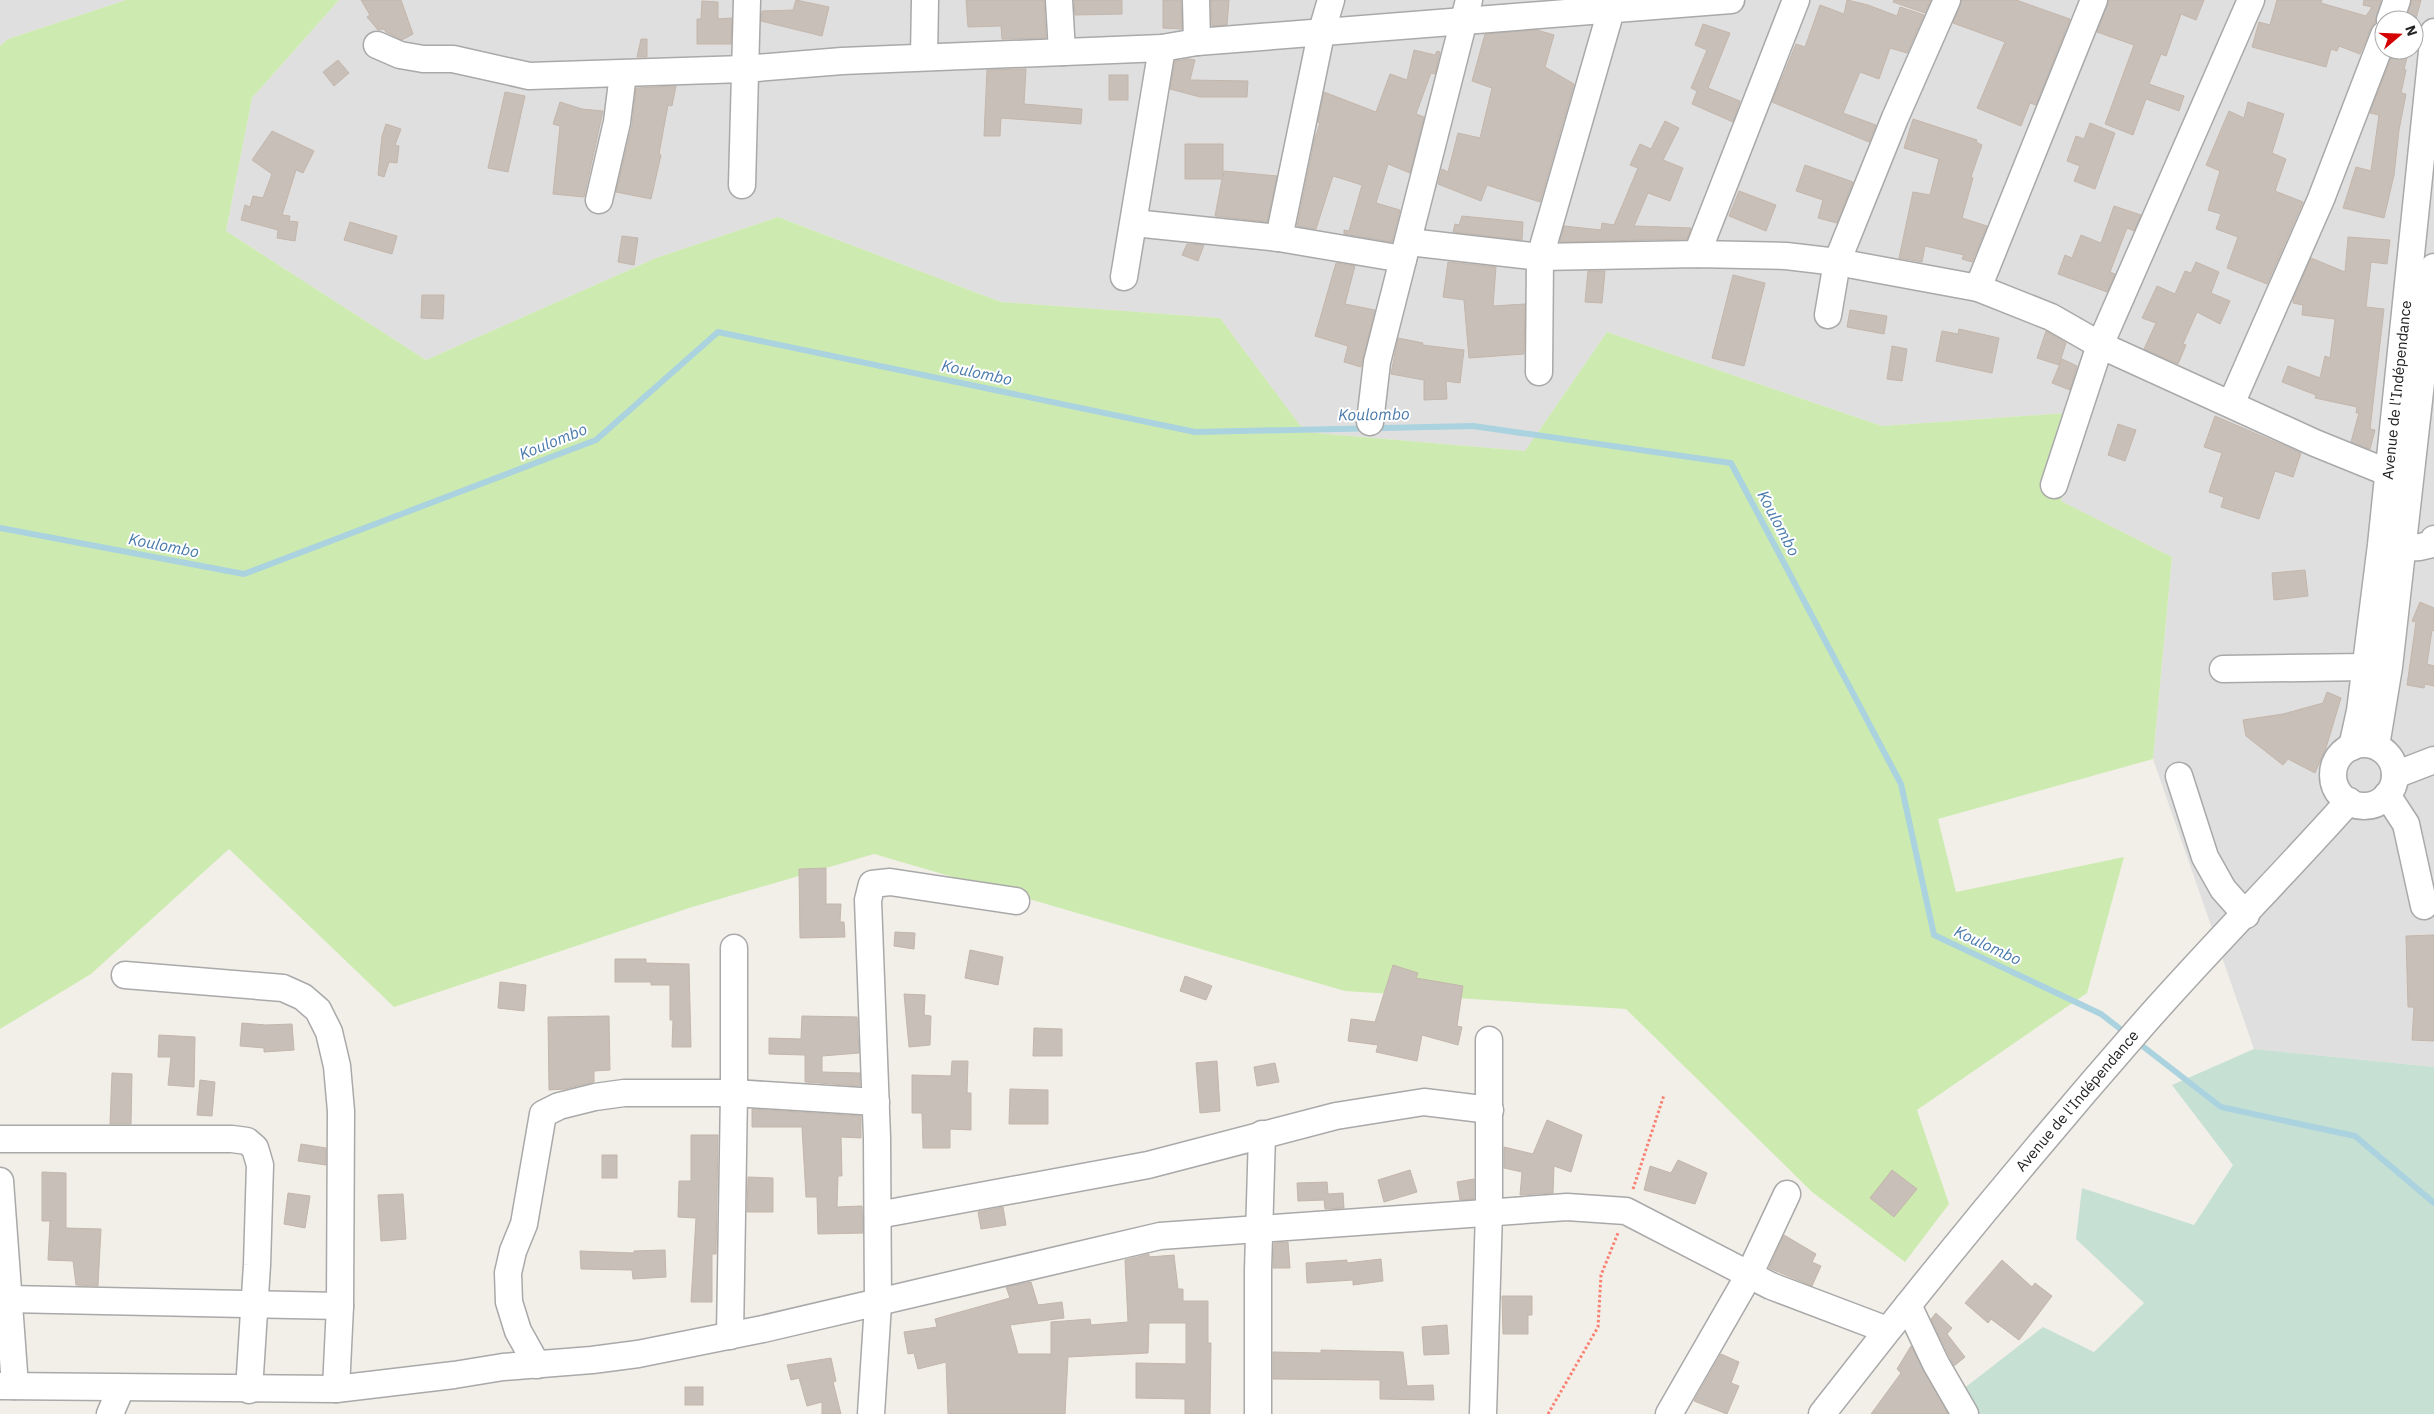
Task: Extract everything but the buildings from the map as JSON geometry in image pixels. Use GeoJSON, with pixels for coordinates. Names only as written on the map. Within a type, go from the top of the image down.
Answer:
{"type":"FeatureCollection","features":[{"type":"Feature","properties":{"kind":"street"},"geometry":{"type":"LineString","coordinates":[[742,185],[747,0]]}},
{"type":"Feature","properties":{"kind":"street"},"geometry":{"type":"LineString","coordinates":[[924,57],[925,0]]}},
{"type":"Feature","properties":{"kind":"street"},"geometry":{"type":"LineString","coordinates":[[1059,0],[1062,52]]}},
{"type":"Feature","properties":{"kind":"street"},"geometry":{"type":"LineString","coordinates":[[1196,0],[1197,42]]}},
{"type":"Feature","properties":{"kind":"street"},"geometry":{"type":"LineString","coordinates":[[1279,238],[1321,34],[1331,0]]}},
{"type":"Feature","properties":{"kind":"street"},"geometry":{"type":"LineString","coordinates":[[377,45],[400,55],[423,59],[453,59],[529,76],[623,74],[744,69],[924,57],[1162,48],[1197,42],[1321,34],[1466,11],[1731,0]]}},
{"type":"Feature","properties":{"kind":"street"},"geometry":{"type":"LineString","coordinates":[[1697,254],[1796,0]]}},
{"type":"Feature","properties":{"kind":"street"},"geometry":{"type":"LineString","coordinates":[[1828,314],[1838,262],[1895,118],[1947,0]]}},
{"type":"Feature","properties":{"kind":"street"},"geometry":{"type":"LineString","coordinates":[[1978,288],[2094,0]]}},
{"type":"Feature","properties":{"kind":"street"},"geometry":{"type":"LineString","coordinates":[[2054,485],[2100,344],[2252,0]]}},
{"type":"Feature","properties":{"kind":"street"},"geometry":{"type":"LineString","coordinates":[[1539,372],[1540,257],[1612,5]]}},
{"type":"Feature","properties":{"kind":"street"},"geometry":{"type":"LineString","coordinates":[[1370,422],[1377,362],[1466,11]]}},
{"type":"Feature","properties":{"kind":"street","name":"Avenue de l'Indépendance"},"geometry":{"type":"LineString","coordinates":[[2364,746],[2360,711],[2389,472],[2434,32]]}},
{"type":"Feature","properties":{"kind":"street"},"geometry":{"type":"LineString","coordinates":[[1124,277],[1162,48]]}},
{"type":"Feature","properties":{"kind":"street"},"geometry":{"type":"LineString","coordinates":[[2232,404],[2321,199],[2374,60]]}},
{"type":"Feature","properties":{"kind":"street"},"geometry":{"type":"LineString","coordinates":[[599,200],[617,122],[623,74]]}},
{"type":"Feature","properties":{"kind":"street"},"geometry":{"type":"LineString","coordinates":[[1134,223],[1406,250],[1540,257],[1697,254],[1786,256],[1838,262],[1978,288],[2051,317],[2100,344],[2315,443],[2389,472]]}},
{"type":"Feature","properties":{"kind":"street","name":"Avenue de l'Indépendance"},"geometry":{"type":"LineString","coordinates":[[2364,746],[2389,667],[2432,299],[2434,267]]}},
{"type":"Feature","properties":{"kind":"street"},"geometry":{"type":"LineString","coordinates":[[2402,548],[2432,544],[2434,539]]}},
{"type":"Feature","properties":{"kind":"street"},"geometry":{"type":"LineString","coordinates":[[2223,669],[2366,667]]}},
{"type":"Feature","properties":{"kind":"street"},"geometry":{"type":"LineString","coordinates":[[2424,906],[2406,824],[2391,785],[2394,767],[2388,755],[2364,746],[2339,757],[2334,772],[2337,789],[2348,801],[2369,805],[2376,803],[2391,785],[2434,760]]}},
{"type":"Feature","properties":{"kind":"street"},"geometry":{"type":"LineString","coordinates":[[2179,776],[2205,858],[2223,889],[2246,915]]}},
{"type":"Feature","properties":{"kind":"street","name":"Avenue de l'Indépendance"},"geometry":{"type":"LineString","coordinates":[[1822,1414],[1943,1260],[2146,1021],[2246,915],[2348,801]]}},
{"type":"Feature","properties":{"kind":"street"},"geometry":{"type":"LineString","coordinates":[[871,1414],[878,1304],[876,1102],[868,900],[872,884],[890,882],[1016,901]]}},
{"type":"Feature","properties":{"kind":"street"},"geometry":{"type":"LineString","coordinates":[[730,1336],[734,948]]}},
{"type":"Feature","properties":{"kind":"street"},"geometry":{"type":"LineString","coordinates":[[125,975],[283,988],[303,997],[318,1010],[329,1032],[333,1049],[341,1111],[340,1306],[336,1389]]}},
{"type":"Feature","properties":{"kind":"street"},"geometry":{"type":"LineString","coordinates":[[1483,1414],[1489,1211],[1489,1040]]}},
{"type":"Feature","properties":{"kind":"street"},"geometry":{"type":"LineString","coordinates":[[537,1365],[518,1331],[509,1302],[508,1273],[513,1251],[524,1224],[543,1114],[548,1110],[586,1099],[624,1093],[734,1093],[876,1102]]}},
{"type":"Feature","properties":{"kind":"street"},"geometry":{"type":"LineString","coordinates":[[878,1215],[1148,1165],[1336,1116],[1424,1102],[1490,1110]]}},
{"type":"Feature","properties":{"kind":"street"},"geometry":{"type":"LineString","coordinates":[[1258,1414],[1258,1228],[1262,1134]]}},
{"type":"Feature","properties":{"kind":"street"},"geometry":{"type":"LineString","coordinates":[[0,1139],[247,1141],[255,1148],[260,1165],[257,1265],[249,1390]]}},
{"type":"Feature","properties":{"kind":"street"},"geometry":{"type":"LineString","coordinates":[[0,1180],[8,1299],[7,1386],[249,1390],[336,1389],[454,1375],[503,1366],[537,1365],[638,1354],[878,1304],[1160,1236],[1489,1211],[1567,1207],[1626,1211],[1771,1286],[1887,1330]]}},
{"type":"Feature","properties":{"kind":"street"},"geometry":{"type":"LineString","coordinates":[[1669,1414],[1749,1275],[1788,1194]]}},
{"type":"Feature","properties":{"kind":"street"},"geometry":{"type":"LineString","coordinates":[[8,1299],[340,1306]]}},
{"type":"Feature","properties":{"kind":"street"},"geometry":{"type":"LineString","coordinates":[[1908,1305],[1936,1364],[1965,1414]]}},
{"type":"Feature","properties":{"kind":"street"},"geometry":{"type":"LineString","coordinates":[[110,1414],[121,1388]]}},
{"type":"Feature","properties":{"kind":"path"},"geometry":{"type":"LineString","coordinates":[[1548,1414],[1598,1327],[1601,1275],[1626,1211],[1664,1095]]}},
{"type":"Feature","properties":{"kind":"shaded area"},"geometry":{"type":"Polygon","coordinates":[[[0,0],[126,0],[8,39],[0,46],[0,0]]]}},
{"type":"Feature","properties":{"kind":"shaded area"},"geometry":{"type":"Polygon","coordinates":[[[339,0],[2434,0],[2434,1067],[2254,1049],[2153,759],[2172,557],[2060,501],[2081,412],[1882,426],[1607,332],[1525,451],[1305,432],[1220,318],[1001,302],[778,217],[656,258],[426,360],[226,231],[252,98],[339,0]]]}},
{"type":"Feature","properties":{"kind":"green space"},"geometry":{"type":"Polygon","coordinates":[[[126,0],[339,0],[252,98],[226,231],[426,360],[656,258],[778,217],[1001,302],[1220,318],[1305,432],[1525,451],[1607,332],[1882,426],[2081,412],[2061,501],[2172,557],[2153,759],[1938,819],[1956,892],[2124,857],[2087,993],[1917,1110],[1949,1204],[1905,1262],[1812,1192],[1626,1009],[1345,991],[874,854],[689,908],[394,1007],[229,849],[91,974],[0,1029],[0,46],[8,39],[126,0]]]}},
{"type":"Feature","properties":{"kind":"green space"},"geometry":{"type":"Polygon","coordinates":[[[2254,1049],[2434,1067],[2434,1414],[1931,1414],[2043,1327],[2094,1352],[2144,1303],[2076,1239],[2082,1188],[2194,1225],[2233,1165],[2172,1085],[2254,1049]]]}},
{"type":"Feature","properties":{"kind":"waterway","name":"Koulombo"},"geometry":{"type":"LineString","coordinates":[[0,528],[244,574],[596,440],[718,332],[1195,432],[1473,426],[1731,463],[1901,784],[1934,935],[2101,1014],[2128,1035]]}},
{"type":"Feature","properties":{"kind":"waterway","name":"Koulombo"},"geometry":{"type":"LineString","coordinates":[[2136,1041],[2221,1107],[2355,1136],[2434,1203]]}}]}
